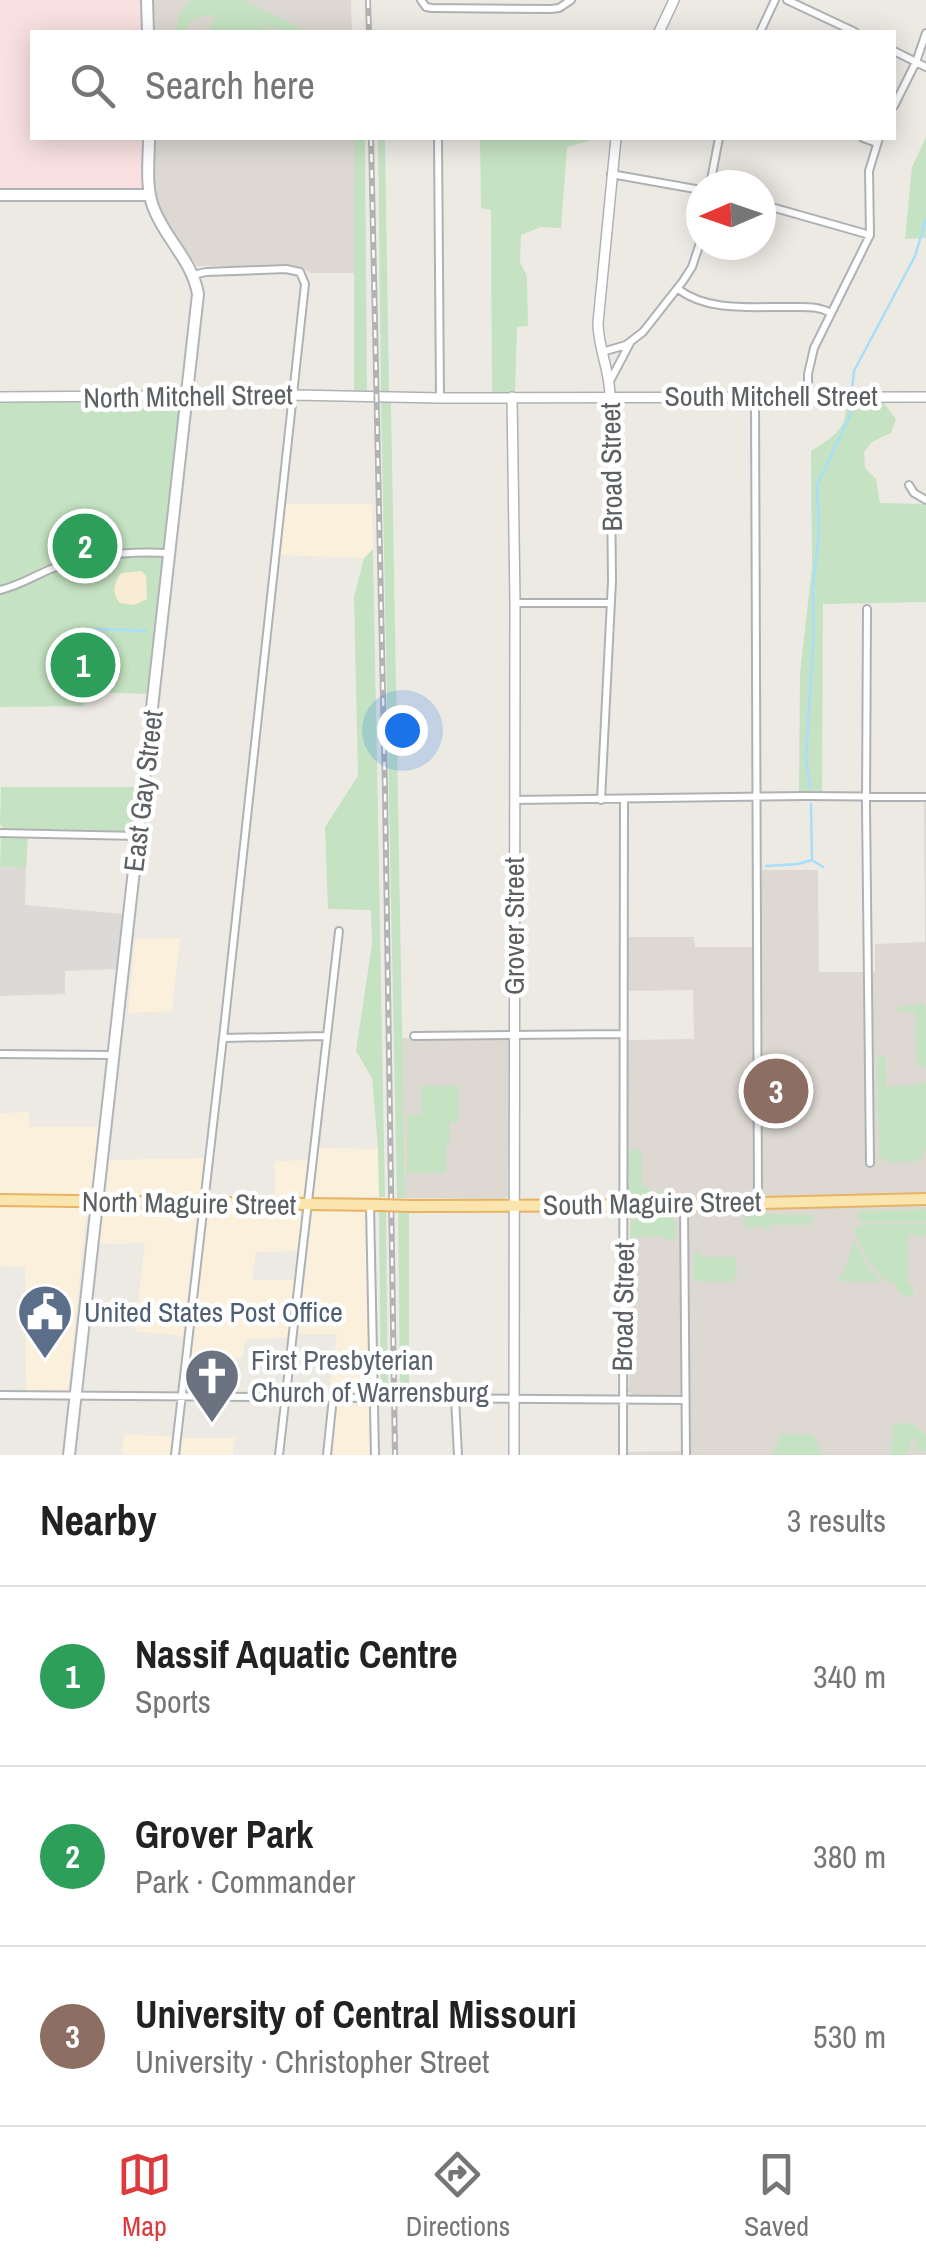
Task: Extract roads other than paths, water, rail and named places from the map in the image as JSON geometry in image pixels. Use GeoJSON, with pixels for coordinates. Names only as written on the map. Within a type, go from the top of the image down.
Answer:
{"type":"FeatureCollection","features":[{"type":"Feature","properties":{"kind":"main road"},"geometry":{"type":"LineString","coordinates":[[148,0],[148,30]]}},
{"type":"Feature","properties":{"kind":"main road"},"geometry":{"type":"LineString","coordinates":[[149,140],[150,195],[160,222],[193,275]]}},
{"type":"Feature","properties":{"kind":"main road"},"geometry":{"type":"LineString","coordinates":[[0,194],[150,195]]}},
{"type":"Feature","properties":{"kind":"main road","name":"East Gay Street"},"geometry":{"type":"LineString","coordinates":[[69,1455],[198,294],[193,275]]}},
{"type":"Feature","properties":{"kind":"main road","name":"South Maguire Street"},"geometry":{"type":"LineString","coordinates":[[375,1206],[624,1206],[926,1199]]}},
{"type":"Feature","properties":{"kind":"main road","name":"North Maguire Street"},"geometry":{"type":"LineString","coordinates":[[0,1200],[375,1206]]}},
{"type":"Feature","properties":{"kind":"street"},"geometry":{"type":"LineString","coordinates":[[421,0],[432,8],[551,10],[571,0]]}},
{"type":"Feature","properties":{"kind":"street"},"geometry":{"type":"LineString","coordinates":[[660,30],[674,0]]}},
{"type":"Feature","properties":{"kind":"street"},"geometry":{"type":"LineString","coordinates":[[761,30],[775,0]]}},
{"type":"Feature","properties":{"kind":"street"},"geometry":{"type":"LineString","coordinates":[[788,0],[852,30]]}},
{"type":"Feature","properties":{"kind":"street"},"geometry":{"type":"LineString","coordinates":[[896,102],[926,33]]}},
{"type":"Feature","properties":{"kind":"street"},"geometry":{"type":"LineString","coordinates":[[896,52],[926,67]]}},
{"type":"Feature","properties":{"kind":"street"},"geometry":{"type":"LineString","coordinates":[[438,140],[440,398]]}},
{"type":"Feature","properties":{"kind":"street","name":"Broad Street"},"geometry":{"type":"LineString","coordinates":[[601,800],[611,603],[610,382],[598,323],[616,140]]}},
{"type":"Feature","properties":{"kind":"street"},"geometry":{"type":"LineString","coordinates":[[713,170],[719,140]]}},
{"type":"Feature","properties":{"kind":"street"},"geometry":{"type":"LineString","coordinates":[[808,396],[810,364],[819,336],[870,235],[869,171],[878,140]]}},
{"type":"Feature","properties":{"kind":"street"},"geometry":{"type":"LineString","coordinates":[[611,174],[686,187]]}},
{"type":"Feature","properties":{"kind":"street"},"geometry":{"type":"LineString","coordinates":[[776,208],[870,235]]}},
{"type":"Feature","properties":{"kind":"street"},"geometry":{"type":"LineString","coordinates":[[602,352],[631,342],[643,332],[678,289],[694,260]]}},
{"type":"Feature","properties":{"kind":"street"},"geometry":{"type":"LineString","coordinates":[[175,1455],[305,284],[302,274],[286,268],[193,275]]}},
{"type":"Feature","properties":{"kind":"street"},"geometry":{"type":"LineString","coordinates":[[678,289],[702,303],[818,307],[830,313]]}},
{"type":"Feature","properties":{"kind":"street"},"geometry":{"type":"LineString","coordinates":[[610,382],[631,342]]}},
{"type":"Feature","properties":{"kind":"street","name":"South Mitchell Street"},"geometry":{"type":"LineString","coordinates":[[376,396],[926,396]]}},
{"type":"Feature","properties":{"kind":"street","name":"North Mitchell Street"},"geometry":{"type":"LineString","coordinates":[[0,398],[376,396]]}},
{"type":"Feature","properties":{"kind":"street"},"geometry":{"type":"LineString","coordinates":[[755,397],[758,1202]]}},
{"type":"Feature","properties":{"kind":"street","name":"Grover Street"},"geometry":{"type":"LineString","coordinates":[[512,398],[514,1455]]}},
{"type":"Feature","properties":{"kind":"street"},"geometry":{"type":"LineString","coordinates":[[909,485],[926,500]]}},
{"type":"Feature","properties":{"kind":"street"},"geometry":{"type":"LineString","coordinates":[[0,590],[91,557],[120,552],[168,552]]}},
{"type":"Feature","properties":{"kind":"street"},"geometry":{"type":"LineString","coordinates":[[514,603],[611,603]]}},
{"type":"Feature","properties":{"kind":"street"},"geometry":{"type":"LineString","coordinates":[[868,609],[870,1163]]}},
{"type":"Feature","properties":{"kind":"street"},"geometry":{"type":"LineString","coordinates":[[514,800],[926,797]]}},
{"type":"Feature","properties":{"kind":"street","name":"Broad Street"},"geometry":{"type":"LineString","coordinates":[[623,1455],[624,799]]}},
{"type":"Feature","properties":{"kind":"street"},"geometry":{"type":"LineString","coordinates":[[0,833],[138,836]]}},
{"type":"Feature","properties":{"kind":"street"},"geometry":{"type":"LineString","coordinates":[[279,1455],[339,931]]}},
{"type":"Feature","properties":{"kind":"street"},"geometry":{"type":"LineString","coordinates":[[414,1036],[623,1034]]}},
{"type":"Feature","properties":{"kind":"street"},"geometry":{"type":"LineString","coordinates":[[224,1038],[326,1036]]}},
{"type":"Feature","properties":{"kind":"street"},"geometry":{"type":"LineString","coordinates":[[0,1054],[114,1055]]}},
{"type":"Feature","properties":{"kind":"street"},"geometry":{"type":"LineString","coordinates":[[684,1205],[686,1455]]}},
{"type":"Feature","properties":{"kind":"street"},"geometry":{"type":"LineString","coordinates":[[375,1206],[375,1455]]}},
{"type":"Feature","properties":{"kind":"street"},"geometry":{"type":"LineString","coordinates":[[0,1395],[686,1400]]}},
{"type":"Feature","properties":{"kind":"street"},"geometry":{"type":"LineString","coordinates":[[326,1455],[333,1397]]}},
{"type":"Feature","properties":{"kind":"street"},"geometry":{"type":"LineString","coordinates":[[456,1398],[458,1455]]}},
{"type":"Feature","properties":{"kind":"waterway"},"geometry":{"type":"LineString","coordinates":[[852,391],[854,371],[915,256],[926,219]]}},
{"type":"Feature","properties":{"kind":"waterway"},"geometry":{"type":"LineString","coordinates":[[810,788],[806,760],[819,532],[817,485],[850,416],[851,405]]}},
{"type":"Feature","properties":{"kind":"waterway"},"geometry":{"type":"LineString","coordinates":[[96,629],[146,631]]}},
{"type":"Feature","properties":{"kind":"waterway"},"geometry":{"type":"LineString","coordinates":[[766,866],[812,860],[811,804]]}},
{"type":"Feature","properties":{"kind":"waterway"},"geometry":{"type":"LineString","coordinates":[[812,860],[823,867]]}},
{"type":"Feature","properties":{"kind":"railway"},"geometry":{"type":"LineString","coordinates":[[368,0],[369,30]]}},
{"type":"Feature","properties":{"kind":"railway"},"geometry":{"type":"LineString","coordinates":[[371,140],[395,1455]]}},
{"type":"Feature","properties":{"kind":"place","name":"Grover Park"},"geometry":{"type":"Point","coordinates":[85,546]}},
{"type":"Feature","properties":{"kind":"place","name":"Nassif Aquatic Centre"},"geometry":{"type":"Point","coordinates":[83,665]}},
{"type":"Feature","properties":{"kind":"place","name":"University of Central Missouri"},"geometry":{"type":"Point","coordinates":[776,1091]}},
{"type":"Feature","properties":{"kind":"place","name":"United States Post Office"},"geometry":{"type":"Point","coordinates":[45,1361]}},
{"type":"Feature","properties":{"kind":"place","name":"First Presbyterian Church of Warrensburg"},"geometry":{"type":"Point","coordinates":[212,1425]}}]}
